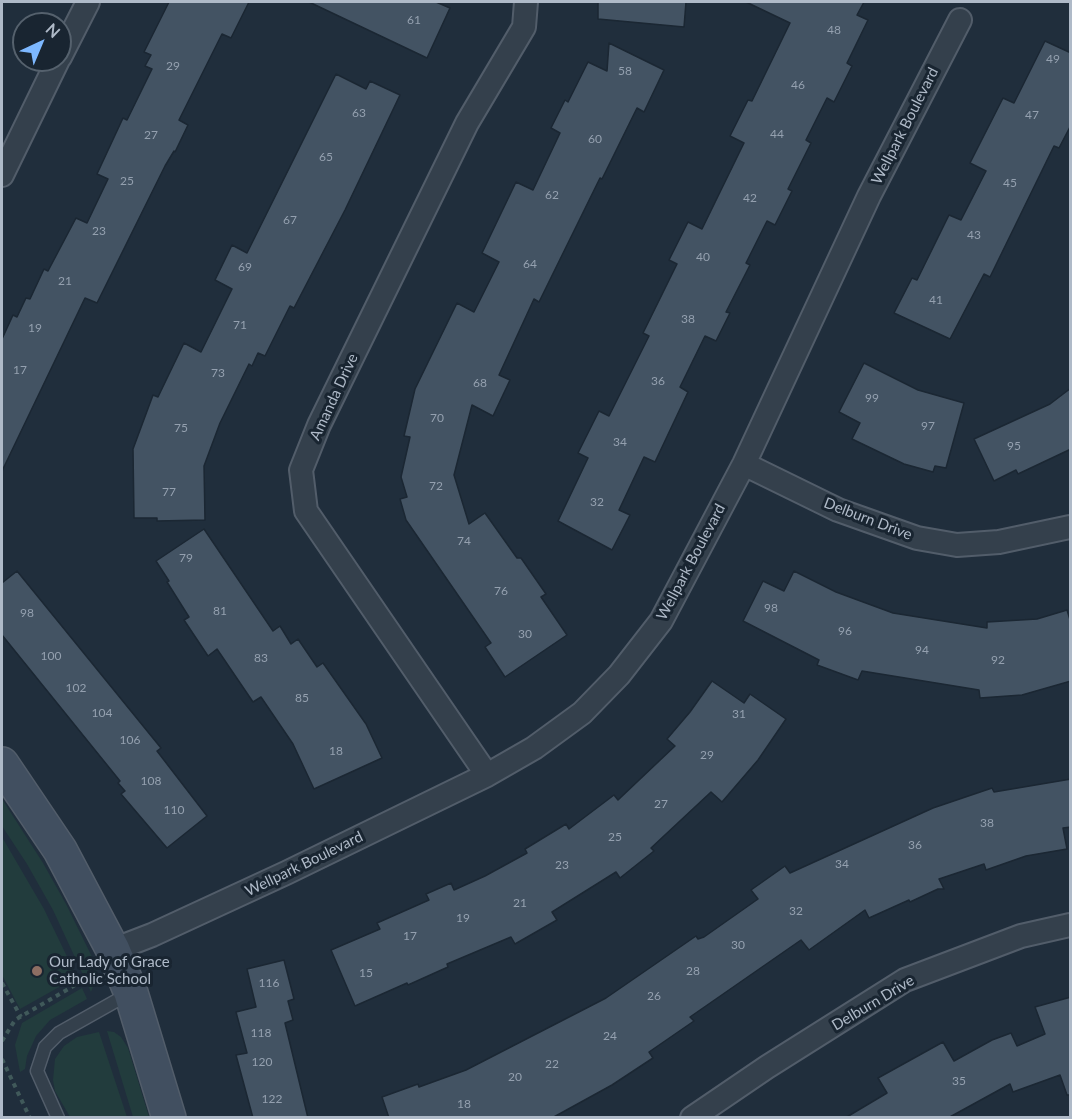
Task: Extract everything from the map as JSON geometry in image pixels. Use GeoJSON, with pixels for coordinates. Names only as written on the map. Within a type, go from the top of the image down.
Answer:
{"type":"FeatureCollection","features":[{"type":"Feature","properties":{"kind":"street"},"geometry":{"type":"LineString","coordinates":[[72,33],[88,2]]}},
{"type":"Feature","properties":{"kind":"street","name":"Amanda Drive"},"geometry":{"type":"LineString","coordinates":[[487,775],[306,510],[301,470],[319,425],[467,123],[524,27],[526,2]]}},
{"type":"Feature","properties":{"kind":"street","name":"Wellpark Boulevard"},"geometry":{"type":"LineString","coordinates":[[113,950],[152,935],[286,873],[487,775],[534,748],[582,713],[619,675],[661,621],[744,464],[869,196],[960,20]]}},
{"type":"Feature","properties":{"kind":"street"},"geometry":{"type":"LineString","coordinates":[[2,175],[52,72]]}},
{"type":"Feature","properties":{"kind":"street","name":"Delburn Drive"},"geometry":{"type":"LineString","coordinates":[[744,464],[838,510],[917,538],[957,545],[999,542],[1071,527]]}},
{"type":"Feature","properties":{"kind":"street"},"geometry":{"type":"LineString","coordinates":[[2,764],[60,850],[113,950],[131,993],[169,1118]]}},
{"type":"Feature","properties":{"kind":"street","name":"Delburn Drive"},"geometry":{"type":"LineString","coordinates":[[692,1118],[767,1067],[905,981],[1021,936],[1071,925]]}},
{"type":"Feature","properties":{"kind":"lane"},"geometry":{"type":"LineString","coordinates":[[58,1118],[37,1071],[45,1047],[59,1033],[131,993]]}},
{"type":"Feature","properties":{"kind":"path"},"geometry":{"type":"LineString","coordinates":[[2,1041],[15,1020],[82,981]]}},
{"type":"Feature","properties":{"kind":"path"},"geometry":{"type":"LineString","coordinates":[[2,983],[21,1017]]}},
{"type":"Feature","properties":{"kind":"path"},"geometry":{"type":"LineString","coordinates":[[2,1059],[30,1118]]}},
{"type":"Feature","properties":{"kind":"green space"},"geometry":{"type":"Polygon","coordinates":[[[2,799],[43,863],[96,965],[97,975],[91,992],[53,910],[2,826],[2,799]]]}},
{"type":"Feature","properties":{"kind":"green space"},"geometry":{"type":"Polygon","coordinates":[[[2,837],[44,909],[77,977],[20,1009],[2,975],[2,837]]]}},
{"type":"Feature","properties":{"kind":"green space"},"geometry":{"type":"Polygon","coordinates":[[[82,988],[87,999],[50,1020],[36,1036],[27,1056],[25,1069],[20,1072],[15,1045],[22,1023],[82,988]]]}},
{"type":"Feature","properties":{"kind":"green space"},"geometry":{"type":"Polygon","coordinates":[[[107,1031],[114,1032],[121,1037],[128,1048],[149,1117],[133,1117],[107,1031]]]}},
{"type":"Feature","properties":{"kind":"green space"},"geometry":{"type":"Polygon","coordinates":[[[99,1032],[127,1117],[70,1117],[55,1091],[53,1080],[55,1059],[64,1046],[77,1037],[99,1032]]]}},
{"type":"Feature","properties":{"kind":"building"},"geometry":{"type":"Polygon","coordinates":[[[169,2],[249,2],[231,38],[222,34],[179,120],[188,125],[175,152],[165,166],[97,303],[85,298],[2,471],[2,339],[13,315],[17,317],[26,298],[30,299],[44,269],[48,271],[76,218],[87,223],[108,179],[97,174],[123,118],[127,120],[152,69],[145,66],[151,55],[144,52],[169,2]]]}},
{"type":"Feature","properties":{"kind":"building"},"geometry":{"type":"Polygon","coordinates":[[[309,2],[436,2],[450,8],[427,58],[309,2]]]}},
{"type":"Feature","properties":{"kind":"building"},"geometry":{"type":"Polygon","coordinates":[[[598,2],[686,2],[684,27],[598,19],[598,2]]]}},
{"type":"Feature","properties":{"kind":"building"},"geometry":{"type":"Polygon","coordinates":[[[746,2],[864,2],[857,15],[868,20],[847,63],[852,66],[834,102],[827,98],[806,140],[811,143],[788,189],[792,191],[775,225],[767,221],[746,263],[750,265],[726,312],[730,313],[716,341],[705,336],[680,387],[688,392],[655,462],[644,457],[619,510],[630,515],[612,550],[558,521],[588,458],[578,453],[599,411],[609,416],[649,336],[643,333],[677,264],[669,260],[688,222],[702,229],[744,143],[730,136],[748,100],[752,101],[790,23],[746,2]]]}},
{"type":"Feature","properties":{"kind":"building"},"geometry":{"type":"Polygon","coordinates":[[[1045,41],[1071,53],[1071,125],[1059,148],[1054,146],[990,277],[984,274],[950,339],[894,313],[912,278],[917,280],[949,215],[961,220],[986,171],[970,163],[1003,98],[1014,103],[1045,41]]]}},
{"type":"Feature","properties":{"kind":"building"},"geometry":{"type":"Polygon","coordinates":[[[609,43],[664,70],[644,112],[637,108],[539,302],[534,299],[499,375],[510,380],[493,416],[472,405],[454,475],[469,524],[485,513],[546,594],[541,597],[567,635],[505,677],[485,647],[491,643],[406,520],[400,499],[407,497],[401,477],[410,437],[404,436],[415,389],[457,303],[474,312],[499,262],[482,253],[516,182],[533,190],[560,133],[551,128],[565,100],[568,102],[588,62],[607,71],[609,43]]]}},
{"type":"Feature","properties":{"kind":"building"},"geometry":{"type":"Polygon","coordinates":[[[336,74],[366,89],[370,81],[400,95],[345,210],[294,308],[290,306],[265,356],[258,353],[252,366],[249,364],[220,423],[204,466],[205,520],[157,521],[157,518],[134,518],[133,449],[153,395],[158,397],[184,343],[201,352],[232,289],[215,280],[232,245],[247,253],[336,74]]]}},
{"type":"Feature","properties":{"kind":"building"},"geometry":{"type":"Polygon","coordinates":[[[864,363],[918,390],[964,403],[946,468],[935,466],[933,472],[904,464],[852,439],[860,423],[839,412],[864,363]]]}},
{"type":"Feature","properties":{"kind":"building"},"geometry":{"type":"Polygon","coordinates":[[[1071,388],[1071,449],[1018,474],[1016,470],[994,481],[974,439],[1050,404],[1071,388]]]}},
{"type":"Feature","properties":{"kind":"building"},"geometry":{"type":"Polygon","coordinates":[[[204,529],[273,631],[280,626],[291,644],[298,639],[317,667],[323,663],[366,724],[382,758],[314,789],[293,744],[261,697],[253,702],[217,649],[208,656],[184,620],[189,617],[156,561],[204,529]]]}},
{"type":"Feature","properties":{"kind":"building"},"geometry":{"type":"Polygon","coordinates":[[[17,571],[161,748],[157,751],[207,816],[167,848],[121,794],[125,791],[118,783],[120,781],[2,635],[2,583],[17,571]]]}},
{"type":"Feature","properties":{"kind":"building"},"geometry":{"type":"Polygon","coordinates":[[[794,571],[836,592],[893,613],[987,628],[987,622],[1037,619],[1067,610],[1071,623],[1071,681],[1022,695],[980,698],[979,690],[862,671],[858,680],[817,665],[819,660],[743,621],[763,581],[784,591],[794,571]]]}},
{"type":"Feature","properties":{"kind":"building"},"geometry":{"type":"Polygon","coordinates":[[[712,681],[744,703],[750,694],[786,719],[758,760],[722,802],[711,792],[651,848],[654,851],[620,878],[616,872],[552,912],[557,920],[515,944],[511,937],[447,964],[448,967],[408,985],[407,983],[355,1006],[331,950],[380,929],[377,923],[429,900],[426,894],[451,883],[454,890],[527,853],[525,849],[566,824],[569,829],[614,795],[618,800],[675,746],[667,739],[712,681]]]}},
{"type":"Feature","properties":{"kind":"building"},"geometry":{"type":"Polygon","coordinates":[[[1071,779],[1071,827],[1063,828],[1067,849],[1026,856],[986,870],[984,864],[939,879],[944,889],[938,889],[910,902],[909,900],[869,918],[865,910],[809,950],[801,940],[690,1017],[694,1021],[649,1052],[653,1058],[612,1085],[552,1118],[389,1118],[382,1097],[418,1084],[419,1087],[466,1070],[606,998],[696,936],[698,939],[704,937],[758,899],[751,890],[785,866],[790,873],[933,808],[992,788],[994,792],[1071,779]]]}},
{"type":"Feature","properties":{"kind":"building"},"geometry":{"type":"Polygon","coordinates":[[[284,960],[294,999],[288,1001],[293,1020],[285,1023],[308,1118],[253,1118],[236,1055],[247,1053],[236,1012],[256,1007],[247,969],[284,960]]]}},
{"type":"Feature","properties":{"kind":"building"},"geometry":{"type":"Polygon","coordinates":[[[1071,997],[1071,1095],[1067,1095],[1060,1075],[1013,1092],[1010,1084],[948,1118],[845,1118],[887,1093],[878,1078],[943,1042],[954,1061],[992,1040],[1011,1033],[1017,1046],[1045,1034],[1035,1007],[1071,997]]]}},
{"type":"Feature","properties":{"kind":"place","name":"Our Lady of Grace Catholic School"},"geometry":{"type":"Point","coordinates":[37,971]}}]}
